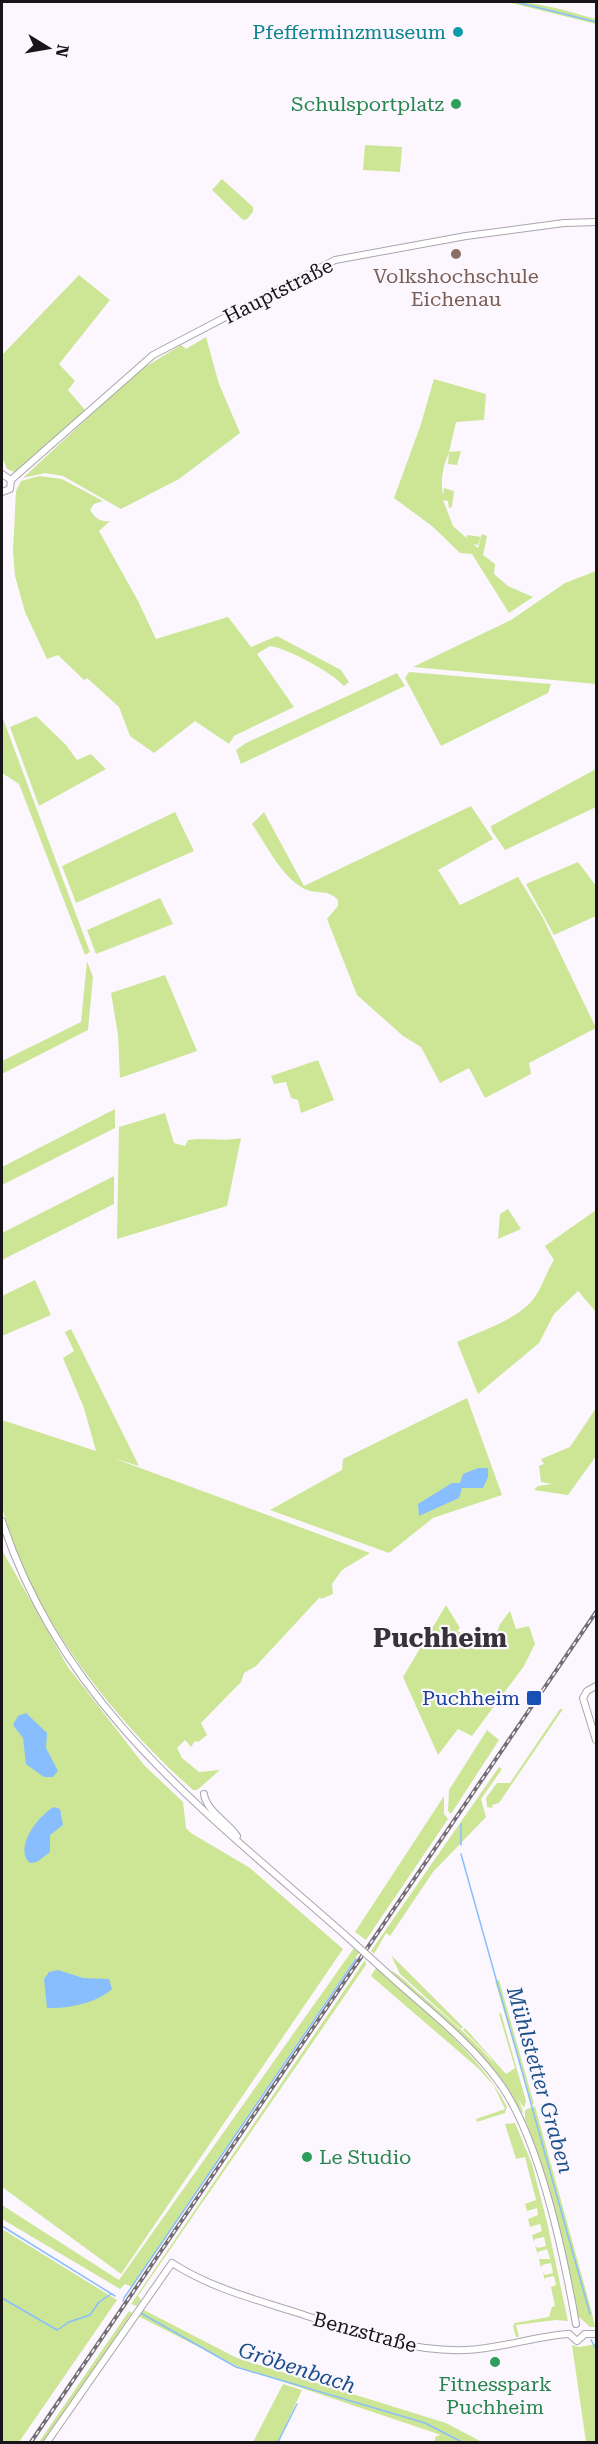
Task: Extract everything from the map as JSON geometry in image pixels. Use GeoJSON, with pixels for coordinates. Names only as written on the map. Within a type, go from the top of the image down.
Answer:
{"type":"FeatureCollection","features":[{"type":"Feature","properties":{"kind":"street","name":"Hauptstraße"},"geometry":{"type":"LineString","coordinates":[[2,492],[10,489],[11,480],[145,361],[335,260],[457,237],[564,223],[597,222]]}},
{"type":"Feature","properties":{"kind":"street"},"geometry":{"type":"LineString","coordinates":[[2,474],[11,480]]}},
{"type":"Feature","properties":{"kind":"street"},"geometry":{"type":"LineString","coordinates":[[2,1521],[34,1597],[78,1675],[108,1714],[146,1755],[476,2054],[498,2080],[511,2102],[540,2173],[576,2324]]}},
{"type":"Feature","properties":{"kind":"street"},"geometry":{"type":"LineString","coordinates":[[597,1686],[585,1694],[585,1705],[597,1740]]}},
{"type":"Feature","properties":{"kind":"street"},"geometry":{"type":"LineString","coordinates":[[204,1794],[207,1804],[231,1827],[241,1842]]}},
{"type":"Feature","properties":{"kind":"street","name":"Benzstraße"},"geometry":{"type":"LineString","coordinates":[[47,2442],[171,2263],[202,2281],[229,2291],[410,2347],[478,2349],[569,2334]]}},
{"type":"Feature","properties":{"kind":"street"},"geometry":{"type":"LineString","coordinates":[[585,2334],[583,2327],[576,2324],[570,2327],[569,2334],[577,2341],[585,2334],[597,2334]]}},
{"type":"Feature","properties":{"kind":"green space"},"geometry":{"type":"Polygon","coordinates":[[[507,2],[530,3],[563,10],[596,19],[596,24],[507,2]]]}},
{"type":"Feature","properties":{"kind":"green space"},"geometry":{"type":"Polygon","coordinates":[[[365,145],[402,147],[400,172],[363,170],[365,145]]]}},
{"type":"Feature","properties":{"kind":"green space"},"geometry":{"type":"Polygon","coordinates":[[[222,179],[253,207],[253,212],[247,219],[243,220],[212,190],[222,179]]]}},
{"type":"Feature","properties":{"kind":"green space"},"geometry":{"type":"Polygon","coordinates":[[[79,275],[110,300],[59,364],[75,381],[68,390],[85,410],[34,458],[14,472],[7,469],[2,457],[2,355],[79,275]]]}},
{"type":"Feature","properties":{"kind":"green space"},"geometry":{"type":"Polygon","coordinates":[[[206,337],[219,384],[240,433],[179,479],[121,509],[63,476],[45,473],[23,478],[137,372],[181,345],[186,349],[206,337]]]}},
{"type":"Feature","properties":{"kind":"green space"},"geometry":{"type":"Polygon","coordinates":[[[434,379],[486,394],[484,420],[456,422],[449,452],[461,451],[457,465],[448,464],[449,453],[442,479],[443,495],[444,488],[454,491],[452,507],[449,508],[448,501],[443,500],[453,526],[472,543],[466,537],[468,535],[481,537],[478,545],[473,544],[478,548],[482,534],[487,536],[483,555],[495,564],[494,574],[508,586],[533,597],[509,613],[472,554],[460,553],[432,526],[394,498],[421,424],[434,379]]]}},
{"type":"Feature","properties":{"kind":"green space"},"geometry":{"type":"Polygon","coordinates":[[[39,476],[62,479],[103,501],[94,504],[90,510],[98,519],[110,521],[99,531],[137,599],[156,639],[228,617],[251,647],[277,636],[341,670],[349,682],[344,686],[330,674],[309,662],[270,646],[257,654],[294,707],[234,736],[229,744],[195,721],[154,753],[130,736],[119,707],[87,678],[84,680],[58,655],[47,659],[25,612],[15,576],[13,552],[16,491],[21,481],[39,476]]]}},
{"type":"Feature","properties":{"kind":"green space"},"geometry":{"type":"Polygon","coordinates":[[[596,571],[596,684],[413,667],[511,620],[565,583],[596,571]]]}},
{"type":"Feature","properties":{"kind":"green space"},"geometry":{"type":"Polygon","coordinates":[[[409,672],[551,684],[548,693],[441,746],[405,678],[409,672]]]}},
{"type":"Feature","properties":{"kind":"green space"},"geometry":{"type":"Polygon","coordinates":[[[397,673],[405,686],[241,764],[236,750],[246,743],[397,673]]]}},
{"type":"Feature","properties":{"kind":"green space"},"geometry":{"type":"Polygon","coordinates":[[[2,716],[90,952],[85,955],[19,784],[2,773],[2,716]]]}},
{"type":"Feature","properties":{"kind":"green space"},"geometry":{"type":"Polygon","coordinates":[[[36,716],[66,745],[77,760],[91,754],[106,769],[39,806],[10,727],[36,716]]]}},
{"type":"Feature","properties":{"kind":"green space"},"geometry":{"type":"Polygon","coordinates":[[[596,769],[596,807],[505,850],[491,826],[596,769]]]}},
{"type":"Feature","properties":{"kind":"green space"},"geometry":{"type":"Polygon","coordinates":[[[471,806],[493,839],[438,870],[460,905],[518,877],[543,918],[596,1028],[529,1063],[531,1074],[485,1098],[469,1068],[440,1083],[421,1047],[403,1036],[357,995],[327,919],[338,906],[338,900],[330,894],[307,890],[295,883],[274,859],[252,824],[264,812],[304,886],[471,806]]]}},
{"type":"Feature","properties":{"kind":"green space"},"geometry":{"type":"Polygon","coordinates":[[[175,812],[194,851],[76,903],[62,866],[175,812]]]}},
{"type":"Feature","properties":{"kind":"green space"},"geometry":{"type":"Polygon","coordinates":[[[578,862],[596,886],[596,916],[554,935],[526,884],[578,862]]]}},
{"type":"Feature","properties":{"kind":"green space"},"geometry":{"type":"Polygon","coordinates":[[[160,898],[173,924],[96,954],[87,930],[160,898]]]}},
{"type":"Feature","properties":{"kind":"green space"},"geometry":{"type":"Polygon","coordinates":[[[87,961],[93,977],[88,1030],[2,1074],[2,1061],[81,1022],[87,961]]]}},
{"type":"Feature","properties":{"kind":"green space"},"geometry":{"type":"Polygon","coordinates":[[[165,975],[197,1051],[120,1078],[118,1035],[111,993],[165,975]]]}},
{"type":"Feature","properties":{"kind":"green space"},"geometry":{"type":"Polygon","coordinates":[[[318,1060],[334,1100],[301,1113],[298,1100],[291,1098],[286,1082],[274,1084],[271,1076],[318,1060]]]}},
{"type":"Feature","properties":{"kind":"green space"},"geometry":{"type":"Polygon","coordinates":[[[115,1109],[115,1128],[2,1185],[2,1167],[115,1109]]]}},
{"type":"Feature","properties":{"kind":"green space"},"geometry":{"type":"Polygon","coordinates":[[[165,1113],[174,1143],[185,1146],[188,1140],[241,1138],[227,1206],[117,1239],[119,1127],[165,1113]]]}},
{"type":"Feature","properties":{"kind":"green space"},"geometry":{"type":"Polygon","coordinates":[[[114,1176],[114,1204],[2,1260],[2,1233],[114,1176]]]}},
{"type":"Feature","properties":{"kind":"green space"},"geometry":{"type":"Polygon","coordinates":[[[508,1209],[521,1229],[498,1239],[500,1214],[508,1209]]]}},
{"type":"Feature","properties":{"kind":"green space"},"geometry":{"type":"Polygon","coordinates":[[[596,1210],[596,1312],[578,1291],[554,1314],[539,1343],[478,1394],[457,1342],[504,1321],[528,1305],[536,1295],[554,1260],[545,1246],[596,1210]]]}},
{"type":"Feature","properties":{"kind":"green space"},"geometry":{"type":"Polygon","coordinates":[[[35,1280],[51,1315],[2,1336],[2,1296],[35,1280]]]}},
{"type":"Feature","properties":{"kind":"green space"},"geometry":{"type":"Polygon","coordinates":[[[71,1329],[139,1466],[113,1458],[370,1553],[342,1570],[332,1584],[333,1594],[321,1599],[320,1597],[256,1666],[244,1673],[241,1682],[201,1723],[207,1735],[198,1742],[195,1741],[191,1747],[185,1740],[177,1748],[182,1758],[199,1772],[220,1770],[197,1790],[193,1790],[163,1762],[134,1731],[77,1661],[31,1585],[14,1545],[2,1506],[2,1420],[96,1451],[84,1408],[63,1358],[74,1351],[65,1332],[71,1329]]]}},
{"type":"Feature","properties":{"kind":"green space"},"geometry":{"type":"Polygon","coordinates":[[[467,1398],[502,1495],[433,1518],[389,1553],[270,1510],[342,1470],[343,1459],[467,1398]]]}},
{"type":"Feature","properties":{"kind":"green space"},"geometry":{"type":"Polygon","coordinates":[[[596,1408],[596,1456],[568,1495],[534,1490],[538,1486],[552,1484],[541,1482],[539,1466],[544,1464],[541,1459],[570,1447],[596,1408]]]}},
{"type":"Feature","properties":{"kind":"green space"},"geometry":{"type":"Polygon","coordinates":[[[2,1550],[68,1667],[144,1765],[183,1802],[186,1828],[250,1868],[343,1949],[121,2274],[2,2187],[2,1550]]]}},
{"type":"Feature","properties":{"kind":"green space"},"geometry":{"type":"Polygon","coordinates":[[[446,1605],[460,1628],[457,1631],[485,1642],[490,1650],[500,1624],[510,1611],[516,1629],[529,1626],[535,1644],[524,1666],[472,1736],[458,1729],[438,1755],[403,1677],[446,1605]]]}},
{"type":"Feature","properties":{"kind":"green space"},"geometry":{"type":"Polygon","coordinates":[[[560,1709],[563,1709],[499,1803],[492,1805],[493,1808],[487,1807],[486,1798],[497,1783],[510,1783],[560,1709]]]}},
{"type":"Feature","properties":{"kind":"green space"},"geometry":{"type":"Polygon","coordinates":[[[487,1730],[499,1740],[451,1814],[448,1811],[449,1790],[487,1730]]]}},
{"type":"Feature","properties":{"kind":"green space"},"geometry":{"type":"Polygon","coordinates":[[[499,1767],[502,1769],[481,1799],[486,1817],[433,1872],[390,1936],[386,1933],[374,1954],[371,1951],[499,1767]]]}},
{"type":"Feature","properties":{"kind":"green space"},"geometry":{"type":"Polygon","coordinates":[[[444,1796],[444,1814],[448,1819],[366,1940],[355,1932],[444,1796]]]}},
{"type":"Feature","properties":{"kind":"green space"},"geometry":{"type":"Polygon","coordinates":[[[354,1948],[359,1953],[132,2287],[125,2284],[120,2289],[2,2219],[2,2205],[119,2280],[354,1948]]]}},
{"type":"Feature","properties":{"kind":"green space"},"geometry":{"type":"Polygon","coordinates":[[[391,1955],[463,2027],[461,2029],[400,1974],[391,1955]]]}},
{"type":"Feature","properties":{"kind":"green space"},"geometry":{"type":"Polygon","coordinates":[[[365,1960],[366,1965],[138,2296],[141,2300],[137,2306],[131,2304],[365,1960]]]}},
{"type":"Feature","properties":{"kind":"green space"},"geometry":{"type":"Polygon","coordinates":[[[376,1968],[430,2015],[466,2051],[496,2088],[507,2107],[505,2113],[477,2122],[476,2119],[505,2109],[494,2086],[479,2069],[371,1976],[376,1968]]]}},
{"type":"Feature","properties":{"kind":"green space"},"geometry":{"type":"Polygon","coordinates":[[[390,1970],[451,2021],[496,2065],[518,2098],[524,2115],[486,2061],[390,1970]]]}},
{"type":"Feature","properties":{"kind":"green space"},"geometry":{"type":"Polygon","coordinates":[[[499,1980],[534,2104],[532,2105],[495,1981],[499,1980]]]}},
{"type":"Feature","properties":{"kind":"green space"},"geometry":{"type":"Polygon","coordinates":[[[501,2013],[526,2101],[524,2108],[489,2056],[463,2030],[465,2028],[506,2074],[515,2068],[499,2014],[501,2013]]]}},
{"type":"Feature","properties":{"kind":"green space"},"geometry":{"type":"Polygon","coordinates":[[[535,2106],[595,2327],[590,2327],[578,2316],[564,2249],[540,2159],[525,2119],[525,2110],[535,2106]]]}},
{"type":"Feature","properties":{"kind":"green space"},"geometry":{"type":"Polygon","coordinates":[[[515,2123],[532,2164],[568,2321],[556,2320],[516,2325],[519,2337],[516,2337],[513,2326],[515,2323],[549,2317],[552,2307],[555,2306],[551,2287],[556,2285],[554,2276],[545,2278],[545,2281],[543,2272],[545,2275],[553,2273],[551,2263],[542,2265],[541,2268],[539,2259],[550,2259],[547,2249],[538,2252],[538,2255],[535,2246],[538,2248],[546,2246],[544,2237],[535,2239],[534,2242],[532,2235],[542,2231],[540,2224],[530,2227],[528,2219],[538,2215],[537,2208],[527,2211],[525,2204],[536,2200],[525,2157],[516,2159],[505,2124],[515,2123]]]}},
{"type":"Feature","properties":{"kind":"green space"},"geometry":{"type":"Polygon","coordinates":[[[2,2229],[117,2300],[19,2442],[2,2442],[2,2229]]]}},
{"type":"Feature","properties":{"kind":"green space"},"geometry":{"type":"Polygon","coordinates":[[[142,2309],[237,2358],[446,2423],[482,2442],[434,2442],[436,2436],[441,2435],[236,2366],[138,2316],[142,2309]]]}},
{"type":"Feature","properties":{"kind":"green space"},"geometry":{"type":"Polygon","coordinates":[[[129,2311],[132,2313],[44,2442],[39,2442],[129,2311]]]}},
{"type":"Feature","properties":{"kind":"green space"},"geometry":{"type":"Polygon","coordinates":[[[596,2344],[596,2442],[586,2442],[572,2345],[579,2347],[596,2344]]]}},
{"type":"Feature","properties":{"kind":"green space"},"geometry":{"type":"Polygon","coordinates":[[[283,2384],[302,2390],[278,2442],[253,2442],[283,2384]]]}},
{"type":"Feature","properties":{"kind":"water"},"geometry":{"type":"Polygon","coordinates":[[[478,1468],[488,1468],[488,1477],[483,1488],[462,1488],[459,1498],[419,1516],[418,1504],[452,1483],[460,1483],[463,1474],[478,1468]]]}},
{"type":"Feature","properties":{"kind":"water"},"geometry":{"type":"Polygon","coordinates":[[[26,1713],[47,1733],[46,1748],[58,1771],[53,1777],[44,1777],[26,1764],[23,1738],[13,1725],[18,1716],[26,1713]]]}},
{"type":"Feature","properties":{"kind":"water"},"geometry":{"type":"Polygon","coordinates":[[[54,1807],[60,1809],[63,1825],[50,1835],[50,1852],[37,1862],[30,1863],[26,1856],[26,1840],[42,1816],[54,1807]]]}},
{"type":"Feature","properties":{"kind":"water"},"geometry":{"type":"Polygon","coordinates":[[[58,1970],[83,1978],[109,1979],[112,1989],[98,1998],[81,2004],[47,2008],[44,1979],[49,1972],[58,1970]]]}},
{"type":"Feature","properties":{"kind":"waterway"},"geometry":{"type":"LineString","coordinates":[[516,2],[596,22]]}},
{"type":"Feature","properties":{"kind":"waterway","name":"Mühlstetter Graben"},"geometry":{"type":"LineString","coordinates":[[461,1824],[461,1845]]}},
{"type":"Feature","properties":{"kind":"waterway","name":"Mühlstetter Graben"},"geometry":{"type":"LineString","coordinates":[[461,1854],[590,2314]]}},
{"type":"Feature","properties":{"kind":"waterway"},"geometry":{"type":"LineString","coordinates":[[124,2298],[356,1959]]}},
{"type":"Feature","properties":{"kind":"waterway","name":"Gröbenbach"},"geometry":{"type":"LineString","coordinates":[[2,2226],[115,2296]]}},
{"type":"Feature","properties":{"kind":"waterway"},"geometry":{"type":"LineString","coordinates":[[2,2298],[57,2330],[69,2322],[90,2315],[99,2302],[111,2294]]}},
{"type":"Feature","properties":{"kind":"waterway","name":"Gröbenbach"},"geometry":{"type":"LineString","coordinates":[[139,2312],[236,2367],[425,2423],[462,2442]]}},
{"type":"Feature","properties":{"kind":"waterway","name":"Mühlstetter Graben"},"geometry":{"type":"LineString","coordinates":[[591,2340],[596,2349]]}},
{"type":"Feature","properties":{"kind":"waterway"},"geometry":{"type":"LineString","coordinates":[[278,2442],[297,2404]]}},
{"type":"Feature","properties":{"kind":"railway"},"geometry":{"type":"LineString","coordinates":[[31,2442],[596,1612]]}},
{"type":"Feature","properties":{"kind":"place","name":"Pfefferminzmuseum"},"geometry":{"type":"Point","coordinates":[458,32]}},
{"type":"Feature","properties":{"kind":"place","name":"Schulsportplatz"},"geometry":{"type":"Point","coordinates":[456,104]}},
{"type":"Feature","properties":{"kind":"place","name":"Volkshochschule Eichenau"},"geometry":{"type":"Point","coordinates":[456,254]}},
{"type":"Feature","properties":{"kind":"place","name":"Puchheim"},"geometry":{"type":"Point","coordinates":[534,1698]}},
{"type":"Feature","properties":{"kind":"place","name":"Le Studio"},"geometry":{"type":"Point","coordinates":[307,2157]}},
{"type":"Feature","properties":{"kind":"place","name":"Fitnesspark Puchheim"},"geometry":{"type":"Point","coordinates":[495,2362]}},
{"type":"Feature","properties":{"kind":"district","name":"Puchheim"},"geometry":{"type":"Point","coordinates":[440,1638]}}]}
